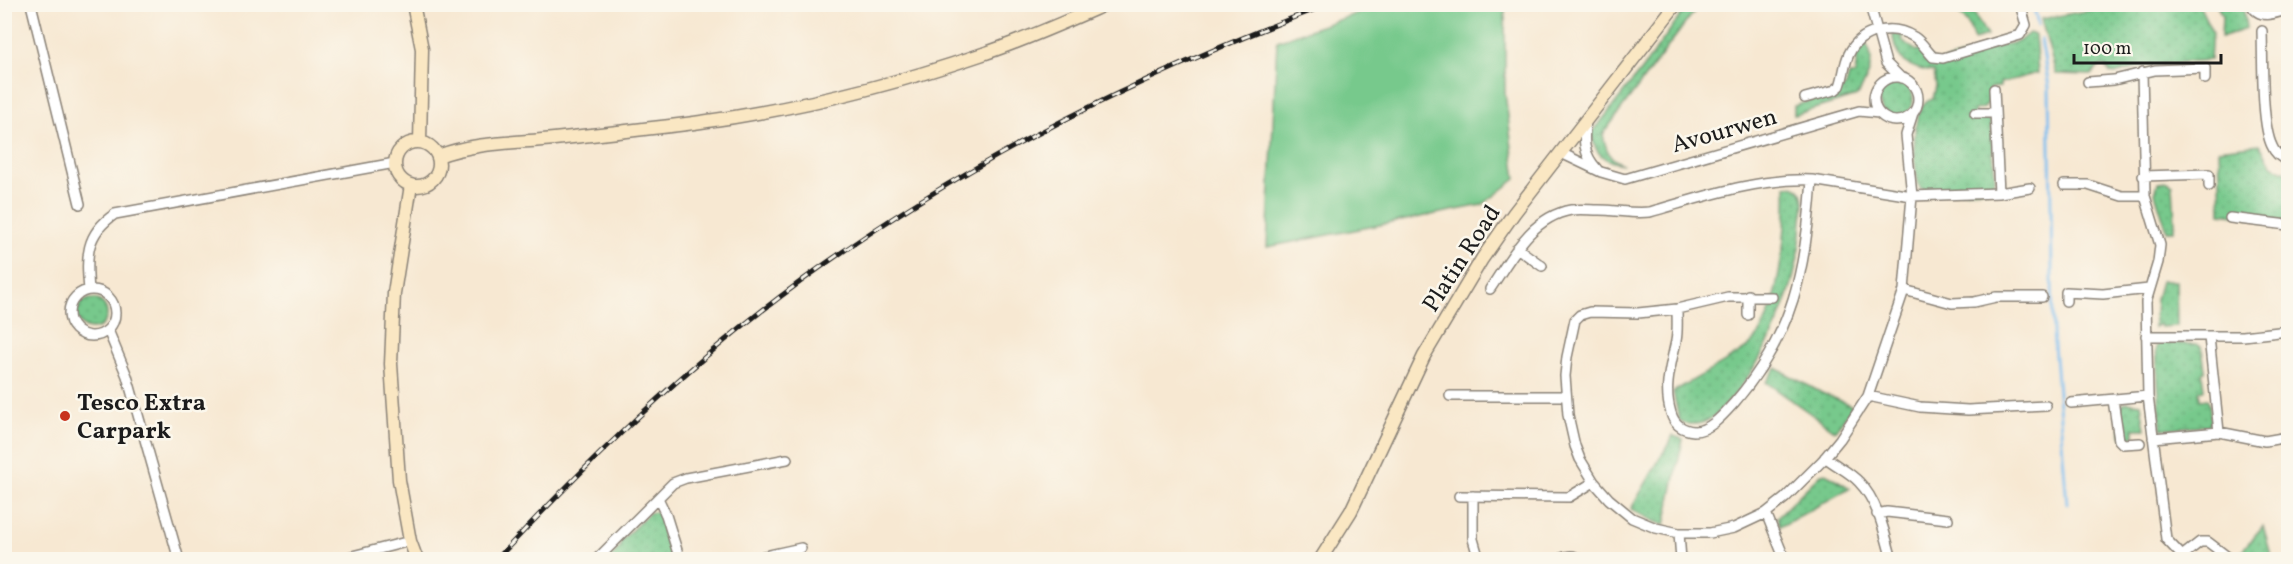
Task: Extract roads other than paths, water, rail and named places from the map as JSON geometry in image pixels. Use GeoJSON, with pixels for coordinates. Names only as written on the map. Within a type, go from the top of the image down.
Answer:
{"type":"FeatureCollection","features":[{"type":"Feature","properties":{"kind":"street"},"geometry":{"type":"LineString","coordinates":[[31,4],[80,204]]}},
{"type":"Feature","properties":{"kind":"street"},"geometry":{"type":"LineString","coordinates":[[413,4],[422,49],[420,142]]}},
{"type":"Feature","properties":{"kind":"street"},"geometry":{"type":"LineString","coordinates":[[438,156],[480,144],[554,139],[694,123],[788,108],[849,95],[982,55],[1106,4]]}},
{"type":"Feature","properties":{"kind":"street","name":"Platin Road"},"geometry":{"type":"LineString","coordinates":[[1324,558],[1351,511],[1424,356],[1473,272],[1514,213],[1676,4]]}},
{"type":"Feature","properties":{"kind":"street"},"geometry":{"type":"LineString","coordinates":[[1805,98],[1835,90],[1840,86],[1848,55],[1863,37],[1877,31],[1891,29],[1905,32],[1916,38],[1933,57],[1943,58],[2020,35],[2026,25],[2019,4]]}},
{"type":"Feature","properties":{"kind":"street"},"geometry":{"type":"LineString","coordinates":[[2250,4],[2256,12],[2264,15],[2289,9]]}},
{"type":"Feature","properties":{"kind":"street"},"geometry":{"type":"LineString","coordinates":[[1870,5],[1886,63],[1901,78],[1912,84],[1918,95],[1917,108],[1913,113],[1905,120],[1894,121]]}},
{"type":"Feature","properties":{"kind":"street"},"geometry":{"type":"LineString","coordinates":[[2262,31],[2267,131],[2277,155],[2289,161]]}},
{"type":"Feature","properties":{"kind":"street","name":"Avourwen"},"geometry":{"type":"LineString","coordinates":[[1858,111],[1874,97],[1881,84],[1886,63]]}},
{"type":"Feature","properties":{"kind":"street"},"geometry":{"type":"LineString","coordinates":[[2088,82],[2103,82],[2142,72],[2205,68],[2205,79]]}},
{"type":"Feature","properties":{"kind":"street"},"geometry":{"type":"LineString","coordinates":[[2103,70],[2103,82]]}},
{"type":"Feature","properties":{"kind":"street"},"geometry":{"type":"LineString","coordinates":[[2142,72],[2145,196],[2160,245],[2158,262],[2149,289],[2146,313],[2148,396],[2166,539],[2184,558],[2200,542],[2208,542],[2229,558],[2227,560]]}},
{"type":"Feature","properties":{"kind":"street"},"geometry":{"type":"LineString","coordinates":[[1881,84],[1890,78],[1901,78]]}},
{"type":"Feature","properties":{"kind":"street"},"geometry":{"type":"LineString","coordinates":[[1994,88],[1999,193]]}},
{"type":"Feature","properties":{"kind":"street"},"geometry":{"type":"LineString","coordinates":[[1874,97],[1879,113]]}},
{"type":"Feature","properties":{"kind":"street","name":"Avourwen"},"geometry":{"type":"LineString","coordinates":[[1561,153],[1618,178],[1632,177],[1858,111],[1879,113],[1894,121],[1906,135]]}},
{"type":"Feature","properties":{"kind":"street"},"geometry":{"type":"LineString","coordinates":[[1975,113],[1995,112]]}},
{"type":"Feature","properties":{"kind":"street"},"geometry":{"type":"LineString","coordinates":[[1772,297],[1728,297],[1677,309],[1638,314],[1590,312],[1580,315],[1575,320],[1567,357],[1566,396],[1575,446],[1594,482],[1609,500],[1632,518],[1656,528],[1679,533],[1720,532],[1747,523],[1766,513],[1785,498],[1825,457],[1868,396],[1904,290],[1912,196],[1906,135],[1913,113]]}},
{"type":"Feature","properties":{"kind":"street"},"geometry":{"type":"LineString","coordinates":[[1586,120],[1584,148],[1589,160],[1601,172]]}},
{"type":"Feature","properties":{"kind":"street"},"geometry":{"type":"LineString","coordinates":[[420,142],[429,145],[438,156],[440,165],[437,174],[422,186],[411,185],[400,178],[395,163],[397,155],[404,146],[420,142]]}},
{"type":"Feature","properties":{"kind":"street"},"geometry":{"type":"LineString","coordinates":[[89,290],[90,244],[96,230],[115,214],[395,163]]}},
{"type":"Feature","properties":{"kind":"street"},"geometry":{"type":"LineString","coordinates":[[2144,176],[2209,174],[2209,186]]}},
{"type":"Feature","properties":{"kind":"street"},"geometry":{"type":"LineString","coordinates":[[1490,289],[1517,248],[1535,228],[1554,214],[1573,210],[1643,213],[1752,184],[1792,180],[1812,180],[1912,196],[1999,193],[2030,188]]}},
{"type":"Feature","properties":{"kind":"street"},"geometry":{"type":"LineString","coordinates":[[1677,309],[1677,339],[1668,372],[1667,394],[1671,414],[1680,427],[1686,430],[1700,430],[1716,421],[1744,391],[1761,368],[1783,325],[1804,262],[1812,180]]}},
{"type":"Feature","properties":{"kind":"street"},"geometry":{"type":"LineString","coordinates":[[411,185],[394,293],[391,330],[394,435],[399,480],[410,541],[417,560]]}},
{"type":"Feature","properties":{"kind":"street"},"geometry":{"type":"LineString","coordinates":[[2064,185],[2088,185],[2122,195],[2145,196]]}},
{"type":"Feature","properties":{"kind":"street"},"geometry":{"type":"LineString","coordinates":[[2230,218],[2289,225]]}},
{"type":"Feature","properties":{"kind":"street"},"geometry":{"type":"LineString","coordinates":[[1517,248],[1542,266]]}},
{"type":"Feature","properties":{"kind":"street"},"geometry":{"type":"LineString","coordinates":[[2066,301],[2066,292],[2103,294],[2149,289]]}},
{"type":"Feature","properties":{"kind":"street"},"geometry":{"type":"LineString","coordinates":[[89,290],[101,292],[109,297],[114,305],[115,317],[108,330],[91,336],[83,334],[71,323],[70,308],[72,301],[79,294],[89,290]]}},
{"type":"Feature","properties":{"kind":"street"},"geometry":{"type":"LineString","coordinates":[[1904,290],[1952,303],[1974,302],[1996,297],[2042,297]]}},
{"type":"Feature","properties":{"kind":"street"},"geometry":{"type":"LineString","coordinates":[[1748,296],[1748,315]]}},
{"type":"Feature","properties":{"kind":"street"},"geometry":{"type":"LineString","coordinates":[[108,330],[128,376],[179,560]]}},
{"type":"Feature","properties":{"kind":"street"},"geometry":{"type":"LineString","coordinates":[[2146,336],[2209,337],[2289,331]]}},
{"type":"Feature","properties":{"kind":"street"},"geometry":{"type":"LineString","coordinates":[[2209,337],[2219,432]]}},
{"type":"Feature","properties":{"kind":"street"},"geometry":{"type":"LineString","coordinates":[[1450,396],[1566,396]]}},
{"type":"Feature","properties":{"kind":"street"},"geometry":{"type":"LineString","coordinates":[[1868,396],[1920,406],[1959,410],[2046,406]]}},
{"type":"Feature","properties":{"kind":"street"},"geometry":{"type":"LineString","coordinates":[[2071,403],[2148,396]]}},
{"type":"Feature","properties":{"kind":"street"},"geometry":{"type":"LineString","coordinates":[[2113,399],[2119,440],[2124,444],[2140,443]]}},
{"type":"Feature","properties":{"kind":"street"},"geometry":{"type":"LineString","coordinates":[[2153,438],[2219,432],[2265,441],[2289,437]]}},
{"type":"Feature","properties":{"kind":"street"},"geometry":{"type":"LineString","coordinates":[[1825,457],[1858,480],[1870,498],[1892,560]]}},
{"type":"Feature","properties":{"kind":"street"},"geometry":{"type":"LineString","coordinates":[[596,560],[674,483],[686,478],[787,459]]}},
{"type":"Feature","properties":{"kind":"street"},"geometry":{"type":"LineString","coordinates":[[1459,496],[1569,497],[1594,482]]}},
{"type":"Feature","properties":{"kind":"street"},"geometry":{"type":"LineString","coordinates":[[1473,496],[1473,539],[1479,560]]}},
{"type":"Feature","properties":{"kind":"street"},"geometry":{"type":"LineString","coordinates":[[658,498],[666,515],[680,560]]}},
{"type":"Feature","properties":{"kind":"street"},"geometry":{"type":"LineString","coordinates":[[1877,514],[1887,512],[1948,519]]}},
{"type":"Feature","properties":{"kind":"street"},"geometry":{"type":"LineString","coordinates":[[1766,513],[1785,560]]}},
{"type":"Feature","properties":{"kind":"street"},"geometry":{"type":"LineString","coordinates":[[1679,533],[1681,560]]}},
{"type":"Feature","properties":{"kind":"street"},"geometry":{"type":"LineString","coordinates":[[338,560],[410,541]]}},
{"type":"Feature","properties":{"kind":"street"},"geometry":{"type":"LineString","coordinates":[[747,560],[801,548]]}},
{"type":"Feature","properties":{"kind":"street"},"geometry":{"type":"LineString","coordinates":[[1556,560],[1570,555],[1580,560]]}},
{"type":"Feature","properties":{"kind":"waterway"},"geometry":{"type":"LineString","coordinates":[[2033,4],[2038,25]]}},
{"type":"Feature","properties":{"kind":"waterway"},"geometry":{"type":"LineString","coordinates":[[2041,39],[2049,87],[2053,332],[2067,504]]}},
{"type":"Feature","properties":{"kind":"railway"},"geometry":{"type":"LineString","coordinates":[[496,560],[591,463],[690,370],[759,313],[825,264],[892,219],[961,176],[1104,100],[1178,66],[1329,4]]}},
{"type":"Feature","properties":{"kind":"place","name":"Tesco Extra Carpark"},"geometry":{"type":"Point","coordinates":[65,416]}}]}
